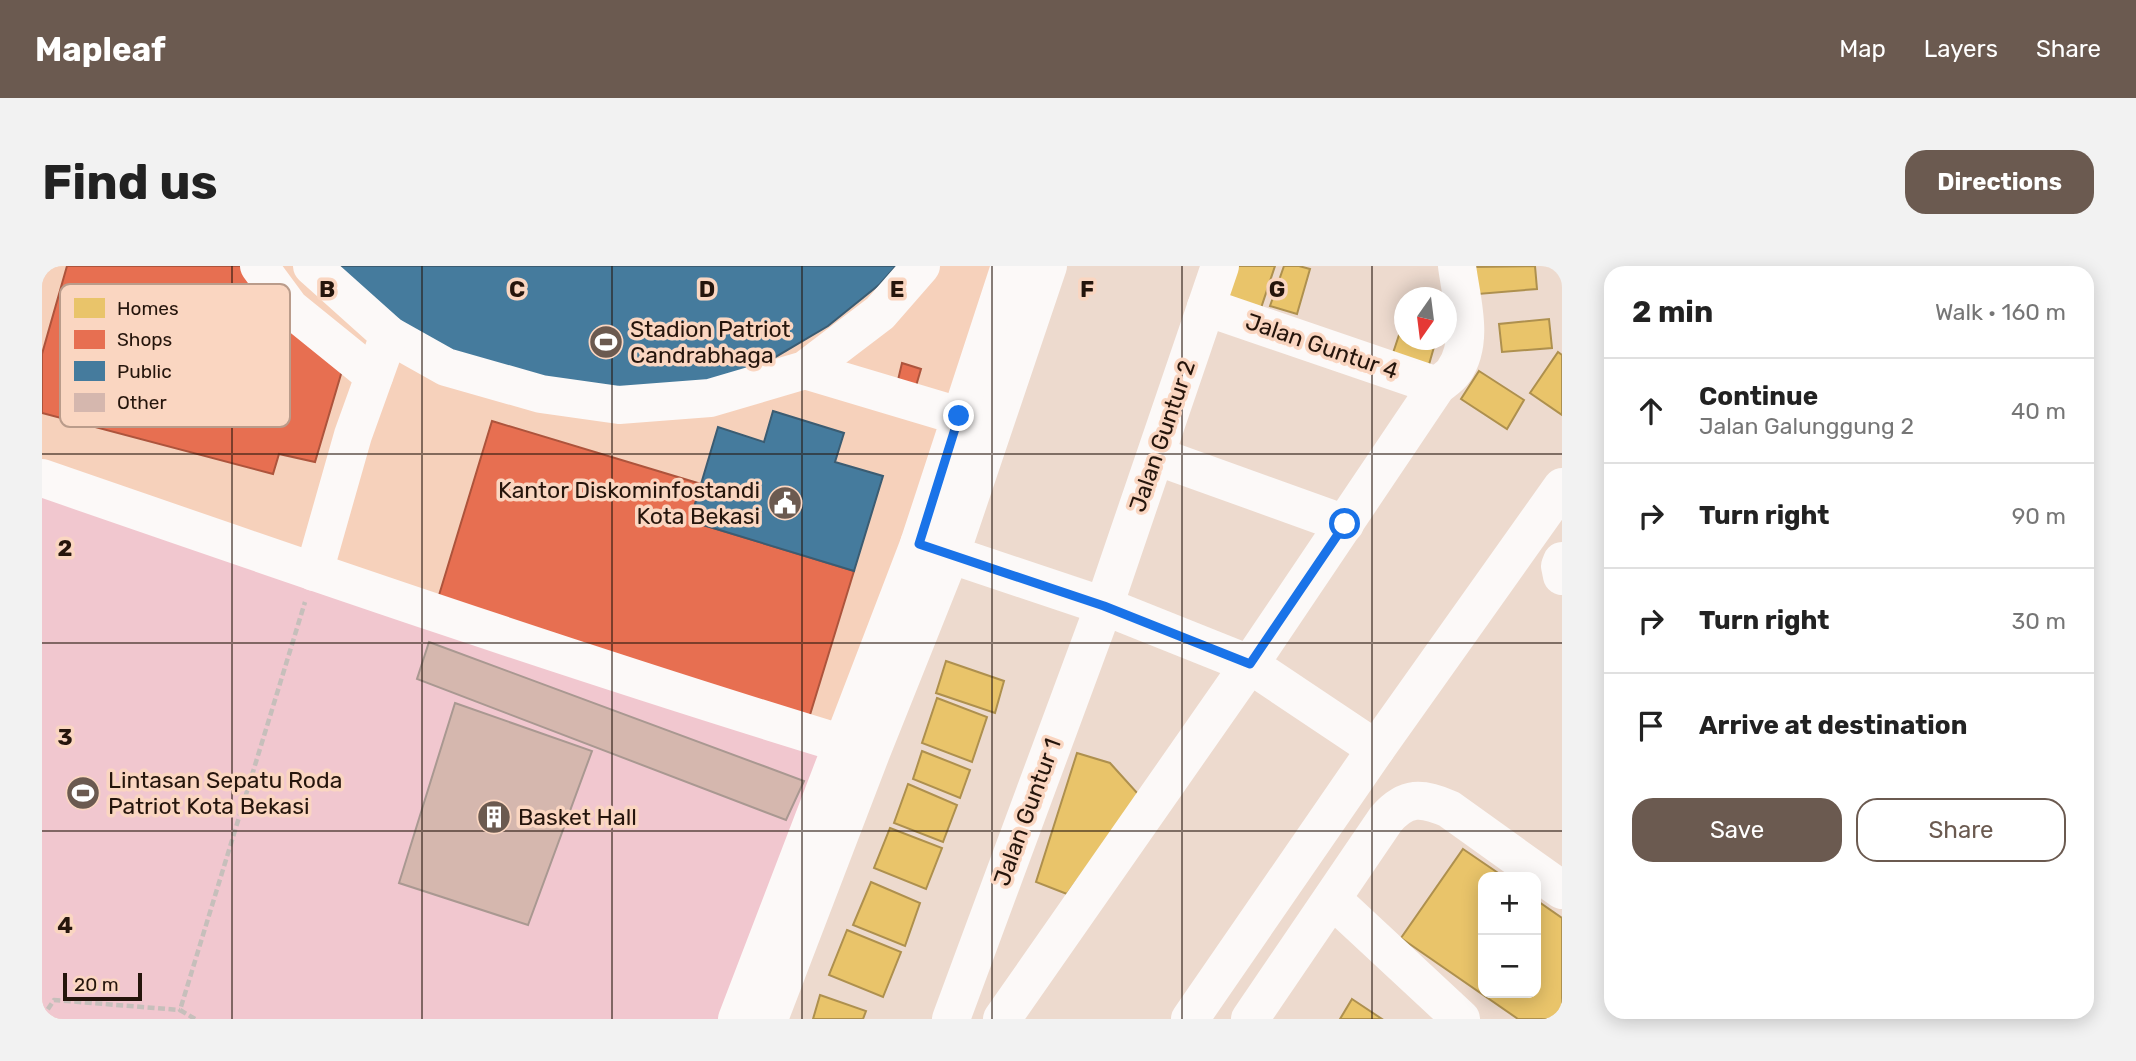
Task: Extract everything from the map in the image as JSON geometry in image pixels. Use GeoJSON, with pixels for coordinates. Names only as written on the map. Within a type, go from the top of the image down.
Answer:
{"type":"FeatureCollection","features":[{"type":"Feature","properties":{"kind":"street"},"geometry":{"type":"LineString","coordinates":[[259,266],[272,284]]}},
{"type":"Feature","properties":{"kind":"street"},"geometry":{"type":"LineString","coordinates":[[312,266],[389,335],[446,367],[541,394],[619,404],[710,398],[805,370],[880,313],[920,266]]}},
{"type":"Feature","properties":{"kind":"street"},"geometry":{"type":"LineString","coordinates":[[769,1019],[871,752],[935,548],[959,416],[1010,266]]}},
{"type":"Feature","properties":{"kind":"street"},"geometry":{"type":"LineString","coordinates":[[737,1019],[843,744],[935,548],[1048,266]]}},
{"type":"Feature","properties":{"kind":"street","name":"Jalan Guntur 2"},"geometry":{"type":"LineString","coordinates":[[1104,606],[1220,266]]}},
{"type":"Feature","properties":{"kind":"street"},"geometry":{"type":"LineString","coordinates":[[1002,1019],[1250,664],[1437,386],[1454,372],[1465,348],[1466,336],[1457,266]]}},
{"type":"Feature","properties":{"kind":"street","name":"Jalan Guntur 4"},"geometry":{"type":"LineString","coordinates":[[1206,307],[1437,386]]}},
{"type":"Feature","properties":{"kind":"street"},"geometry":{"type":"LineString","coordinates":[[290,308],[374,376]]}},
{"type":"Feature","properties":{"kind":"street"},"geometry":{"type":"LineString","coordinates":[[314,572],[353,435],[389,335]]}},
{"type":"Feature","properties":{"kind":"street"},"geometry":{"type":"LineString","coordinates":[[805,370],[959,416]]}},
{"type":"Feature","properties":{"kind":"street"},"geometry":{"type":"LineString","coordinates":[[1156,456],[1345,524]]}},
{"type":"Feature","properties":{"kind":"street"},"geometry":{"type":"LineString","coordinates":[[42,478],[314,572],[682,694],[843,744]]}},
{"type":"Feature","properties":{"kind":"street"},"geometry":{"type":"LineString","coordinates":[[1191,1019],[1376,749],[1562,487]]}},
{"type":"Feature","properties":{"kind":"street"},"geometry":{"type":"LineString","coordinates":[[935,548],[1104,606],[1250,664],[1376,749]]}},
{"type":"Feature","properties":{"kind":"street"},"geometry":{"type":"LineString","coordinates":[[1562,561],[1562,576]]}},
{"type":"Feature","properties":{"kind":"street","name":"Jalan Guntur 1"},"geometry":{"type":"LineString","coordinates":[[951,1019],[1104,606]]}},
{"type":"Feature","properties":{"kind":"street"},"geometry":{"type":"LineString","coordinates":[[1250,1019],[1396,808],[1409,802],[1419,800],[1449,809],[1562,890]]}},
{"type":"Feature","properties":{"kind":"street"},"geometry":{"type":"LineString","coordinates":[[1332,899],[1461,1019]]}},
{"type":"Feature","properties":{"kind":"path"},"geometry":{"type":"LineString","coordinates":[[180,1010],[314,572]]}},
{"type":"Feature","properties":{"kind":"path"},"geometry":{"type":"LineString","coordinates":[[42,1018],[54,1000],[180,1010],[195,1019]]}},
{"type":"Feature","properties":{"kind":"shaded area"},"geometry":{"type":"Polygon","coordinates":[[[42,266],[1048,266],[871,753],[42,478],[42,266]]]}},
{"type":"Feature","properties":{"kind":"shaded area"},"geometry":{"type":"Polygon","coordinates":[[[42,478],[825,740],[737,1019],[42,1019],[42,478]]]}},
{"type":"Feature","properties":{"kind":"building: Homes"},"geometry":{"type":"Polygon","coordinates":[[[1237,266],[1275,266],[1258,317],[1223,307],[1237,266]]]}},
{"type":"Feature","properties":{"kind":"building: Homes"},"geometry":{"type":"Polygon","coordinates":[[[1284,266],[1310,269],[1297,314],[1270,306],[1284,266]]]}},
{"type":"Feature","properties":{"kind":"building: Homes"},"geometry":{"type":"Polygon","coordinates":[[[1535,266],[1537,289],[1478,294],[1473,267],[1535,266]]]}},
{"type":"Feature","properties":{"kind":"building: Homes"},"geometry":{"type":"Polygon","coordinates":[[[1549,319],[1552,348],[1502,352],[1499,324],[1549,319]]]}},
{"type":"Feature","properties":{"kind":"building: Homes"},"geometry":{"type":"Polygon","coordinates":[[[1394,350],[1433,350],[1428,368],[1392,356],[1394,350]]]}},
{"type":"Feature","properties":{"kind":"building: Homes"},"geometry":{"type":"Polygon","coordinates":[[[1558,352],[1562,355],[1562,415],[1530,393],[1558,352]]]}},
{"type":"Feature","properties":{"kind":"building: Homes"},"geometry":{"type":"Polygon","coordinates":[[[1479,371],[1524,400],[1507,429],[1461,399],[1479,371]]]}},
{"type":"Feature","properties":{"kind":"building: Homes"},"geometry":{"type":"Polygon","coordinates":[[[946,661],[1004,681],[995,713],[936,693],[946,661]]]}},
{"type":"Feature","properties":{"kind":"building: Homes"},"geometry":{"type":"Polygon","coordinates":[[[937,698],[987,717],[972,762],[922,743],[937,698]]]}},
{"type":"Feature","properties":{"kind":"building: Homes"},"geometry":{"type":"Polygon","coordinates":[[[922,751],[970,770],[960,798],[913,779],[922,751]]]}},
{"type":"Feature","properties":{"kind":"building: Homes"},"geometry":{"type":"Polygon","coordinates":[[[1077,753],[1110,763],[1139,795],[1067,894],[1036,882],[1077,753]]]}},
{"type":"Feature","properties":{"kind":"building: Homes"},"geometry":{"type":"Polygon","coordinates":[[[908,784],[957,805],[943,842],[894,823],[908,784]]]}},
{"type":"Feature","properties":{"kind":"building: Homes"},"geometry":{"type":"Polygon","coordinates":[[[890,828],[942,848],[926,889],[874,868],[890,828]]]}},
{"type":"Feature","properties":{"kind":"building: Homes"},"geometry":{"type":"Polygon","coordinates":[[[1463,849],[1497,872],[1478,872],[1478,991],[1401,938],[1463,849]]]}},
{"type":"Feature","properties":{"kind":"building: Homes"},"geometry":{"type":"Polygon","coordinates":[[[871,882],[920,903],[905,946],[853,925],[871,882]]]}},
{"type":"Feature","properties":{"kind":"building: Homes"},"geometry":{"type":"Polygon","coordinates":[[[1541,903],[1562,918],[1562,1019],[1518,1019],[1488,998],[1541,998],[1541,903]]]}},
{"type":"Feature","properties":{"kind":"building: Homes"},"geometry":{"type":"Polygon","coordinates":[[[847,930],[901,952],[883,997],[829,975],[847,930]]]}},
{"type":"Feature","properties":{"kind":"building: Homes"},"geometry":{"type":"Polygon","coordinates":[[[820,995],[866,1011],[863,1019],[813,1019],[820,995]]]}},
{"type":"Feature","properties":{"kind":"building: Homes"},"geometry":{"type":"Polygon","coordinates":[[[1352,999],[1382,1019],[1340,1019],[1352,999]]]}},
{"type":"Feature","properties":{"kind":"building: Shops"},"geometry":{"type":"Polygon","coordinates":[[[67,266],[247,266],[265,284],[62,284],[67,266]]]}},
{"type":"Feature","properties":{"kind":"building: Shops"},"geometry":{"type":"Polygon","coordinates":[[[60,291],[60,418],[42,413],[42,354],[60,291]]]}},
{"type":"Feature","properties":{"kind":"building: Shops"},"geometry":{"type":"Polygon","coordinates":[[[290,309],[344,364],[315,462],[279,454],[273,474],[95,427],[290,427],[290,309]]]}},
{"type":"Feature","properties":{"kind":"building: Shops"},"geometry":{"type":"Polygon","coordinates":[[[902,363],[921,369],[916,386],[898,380],[902,363]]]}},
{"type":"Feature","properties":{"kind":"building: Shops"},"geometry":{"type":"Polygon","coordinates":[[[492,421],[701,484],[690,521],[854,571],[809,718],[436,605],[492,421]]]}},
{"type":"Feature","properties":{"kind":"building: Public","name":"Stadion Patriot Candrabhaga"},"geometry":{"type":"Polygon","coordinates":[[[320,266],[896,266],[880,284],[828,326],[762,365],[696,386],[628,396],[437,358],[320,266]]]}},
{"type":"Feature","properties":{"kind":"building: Public","name":"Kantor Diskominfostandi Kota Bekasi"},"geometry":{"type":"Polygon","coordinates":[[[773,411],[844,433],[835,462],[883,476],[854,571],[690,521],[718,427],[764,442],[773,411]]]}},
{"type":"Feature","properties":{"kind":"building: Other"},"geometry":{"type":"Polygon","coordinates":[[[429,642],[804,781],[786,820],[417,679],[429,642]]]}},
{"type":"Feature","properties":{"kind":"building: Other","name":"Basket Hall"},"geometry":{"type":"Polygon","coordinates":[[[455,703],[592,751],[528,925],[399,883],[455,703]]]}},
{"type":"Feature","properties":{"kind":"place","name":"Stadion Patriot Candrabhaga"},"geometry":{"type":"Point","coordinates":[606,342]}},
{"type":"Feature","properties":{"kind":"place","name":"Kantor Diskominfostandi Kota Bekasi"},"geometry":{"type":"Point","coordinates":[785,503]}},
{"type":"Feature","properties":{"kind":"place","name":"Lintasan Sepatu Roda Patriot Kota Bekasi"},"geometry":{"type":"Point","coordinates":[83,793]}},
{"type":"Feature","properties":{"kind":"place","name":"Basket Hall"},"geometry":{"type":"Point","coordinates":[494,817]}},
{"type":"Feature","properties":{"kind":"route"},"geometry":{"type":"LineString","coordinates":[[959,416],[919,544],[1104,606],[1250,664],[1345,524]]}}]}
